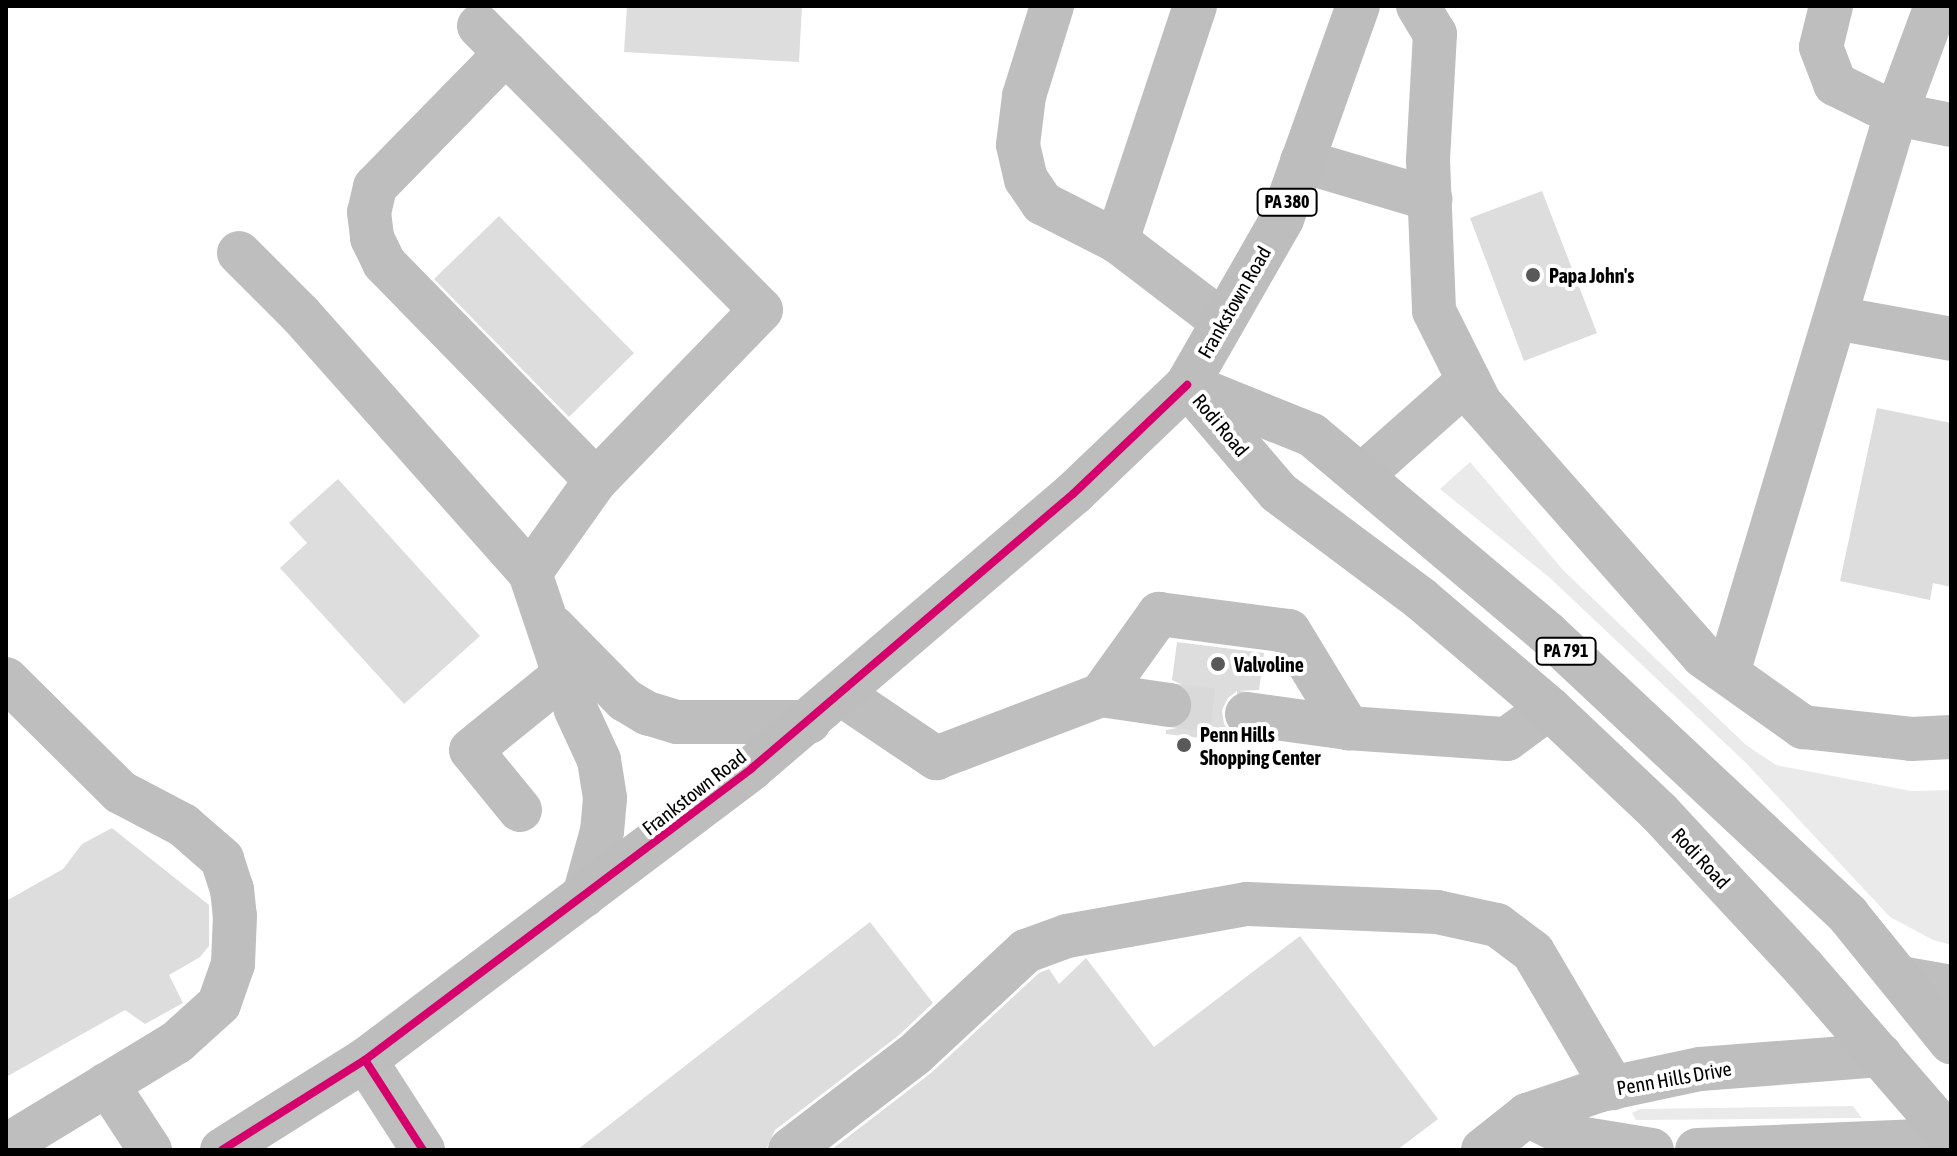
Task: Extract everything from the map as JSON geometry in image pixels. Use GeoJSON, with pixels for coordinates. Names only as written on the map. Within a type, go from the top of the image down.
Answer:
{"type":"FeatureCollection","features":[{"type":"Feature","properties":{"kind":"main road","name":"Frankstown Road"},"geometry":{"type":"LineString","coordinates":[[222,1150],[365,1060],[809,722],[1073,494],[1187,385],[1282,219],[1358,6]]}},
{"type":"Feature","properties":{"kind":"main road","name":"Rodi Road"},"geometry":{"type":"LineString","coordinates":[[1187,385],[1312,435],[1557,642],[1848,915],[1951,1042]]}},
{"type":"Feature","properties":{"kind":"main road","name":"Rodi Road"},"geometry":{"type":"LineString","coordinates":[[1187,385],[1278,492],[1421,599],[1549,708],[1659,812],[1880,1055],[1951,1139]]}},
{"type":"Feature","properties":{"kind":"street"},"geometry":{"type":"LineString","coordinates":[[1052,6],[1024,96],[1018,145],[1026,179],[1042,203],[1117,241],[1223,322]]}},
{"type":"Feature","properties":{"kind":"street"},"geometry":{"type":"LineString","coordinates":[[1117,241],[1195,6]]}},
{"type":"Feature","properties":{"kind":"street"},"geometry":{"type":"LineString","coordinates":[[1418,6],[1435,34],[1430,199],[1434,311],[1480,403],[1703,656],[1803,727],[1911,739],[1951,737]]}},
{"type":"Feature","properties":{"kind":"street"},"geometry":{"type":"LineString","coordinates":[[1831,6],[1821,47],[1835,84],[1896,114],[1951,125]]}},
{"type":"Feature","properties":{"kind":"street"},"geometry":{"type":"LineString","coordinates":[[1728,673],[1896,114],[1936,6]]}},
{"type":"Feature","properties":{"kind":"street"},"geometry":{"type":"LineString","coordinates":[[530,573],[596,480],[761,310],[492,39],[375,187],[369,212],[372,238],[384,263],[596,480]]}},
{"type":"Feature","properties":{"kind":"street"},"geometry":{"type":"LineString","coordinates":[[1302,161],[1430,199]]}},
{"type":"Feature","properties":{"kind":"street"},"geometry":{"type":"LineString","coordinates":[[239,253],[301,315],[530,573],[549,622],[576,710],[599,760],[605,798],[602,831],[584,896]]}},
{"type":"Feature","properties":{"kind":"street"},"geometry":{"type":"LineString","coordinates":[[1836,318],[1951,339]]}},
{"type":"Feature","properties":{"kind":"street"},"geometry":{"type":"LineString","coordinates":[[1361,476],[1469,380]]}},
{"type":"Feature","properties":{"kind":"street"},"geometry":{"type":"LineString","coordinates":[[1101,695],[1159,614],[1275,629],[1289,631],[1348,728]]}},
{"type":"Feature","properties":{"kind":"street"},"geometry":{"type":"LineString","coordinates":[[549,622],[625,700],[647,713],[677,722],[809,722]]}},
{"type":"Feature","properties":{"kind":"street"},"geometry":{"type":"LineString","coordinates":[[520,810],[471,750],[565,674]]}},
{"type":"Feature","properties":{"kind":"street"},"geometry":{"type":"LineString","coordinates":[[6,679],[120,792],[183,825],[222,859],[232,889],[233,964],[219,1004],[177,1042],[6,1146]]}},
{"type":"Feature","properties":{"kind":"street"},"geometry":{"type":"LineString","coordinates":[[841,694],[936,758],[1101,695],[1169,705]]}},
{"type":"Feature","properties":{"kind":"street"},"geometry":{"type":"LineString","coordinates":[[1247,714],[1348,728],[1507,739],[1549,708]]}},
{"type":"Feature","properties":{"kind":"street"},"geometry":{"type":"LineString","coordinates":[[790,1150],[914,1055],[1026,951],[1067,936],[1247,904],[1437,912],[1497,925],[1533,952],[1613,1088]]}},
{"type":"Feature","properties":{"kind":"street"},"geometry":{"type":"LineString","coordinates":[[1900,978],[1951,987]]}},
{"type":"Feature","properties":{"kind":"street","name":"Penn Hills Drive"},"geometry":{"type":"LineString","coordinates":[[1483,1150],[1527,1115],[1613,1088],[1700,1069],[1880,1055]]}},
{"type":"Feature","properties":{"kind":"street"},"geometry":{"type":"LineString","coordinates":[[365,1060],[423,1150]]}},
{"type":"Feature","properties":{"kind":"street"},"geometry":{"type":"LineString","coordinates":[[107,1084],[150,1150]]}},
{"type":"Feature","properties":{"kind":"street"},"geometry":{"type":"LineString","coordinates":[[1527,1115],[1576,1143],[1652,1150]]}},
{"type":"Feature","properties":{"kind":"street"},"geometry":{"type":"LineString","coordinates":[[1697,1150],[1858,1147],[1951,1139]]}},
{"type":"Feature","properties":{"kind":"shaded area"},"geometry":{"type":"Polygon","coordinates":[[[1470,462],[1564,571],[1746,745],[1776,765],[1911,791],[1951,790],[1951,945],[1933,940],[1890,917],[1746,763],[1550,578],[1440,489],[1470,462]]]}},
{"type":"Feature","properties":{"kind":"shaded area"},"geometry":{"type":"Polygon","coordinates":[[[1853,1106],[1862,1118],[1636,1120],[1632,1113],[1640,1109],[1853,1106]]]}},
{"type":"Feature","properties":{"kind":"building"},"geometry":{"type":"Polygon","coordinates":[[[627,6],[802,6],[799,62],[624,52],[627,6]]]}},
{"type":"Feature","properties":{"kind":"building","name":"Papa John's"},"geometry":{"type":"Polygon","coordinates":[[[1542,191],[1597,333],[1524,361],[1470,218],[1542,191]]]}},
{"type":"Feature","properties":{"kind":"building"},"geometry":{"type":"Polygon","coordinates":[[[499,216],[634,353],[569,417],[434,279],[499,216]]]}},
{"type":"Feature","properties":{"kind":"building"},"geometry":{"type":"Polygon","coordinates":[[[1877,408],[1951,423],[1951,587],[1933,583],[1930,600],[1840,581],[1877,408]]]}},
{"type":"Feature","properties":{"kind":"building"},"geometry":{"type":"Polygon","coordinates":[[[338,479],[480,636],[404,704],[280,568],[307,543],[289,523],[338,479]]]}},
{"type":"Feature","properties":{"kind":"building","name":"Valvoline"},"geometry":{"type":"Polygon","coordinates":[[[1177,642],[1264,653],[1259,690],[1237,691],[1228,698],[1222,710],[1224,724],[1232,734],[1244,739],[1244,743],[1166,734],[1166,730],[1188,721],[1194,708],[1185,686],[1172,680],[1177,642]]]}},
{"type":"Feature","properties":{"kind":"building"},"geometry":{"type":"Polygon","coordinates":[[[112,828],[209,905],[209,946],[200,957],[169,975],[183,1003],[145,1024],[125,1010],[6,1077],[6,901],[63,869],[82,844],[112,828]]]}},
{"type":"Feature","properties":{"kind":"building"},"geometry":{"type":"Polygon","coordinates":[[[870,922],[933,1003],[898,1036],[775,1130],[766,1150],[577,1150],[870,922]]]}},
{"type":"Feature","properties":{"kind":"building"},"geometry":{"type":"Polygon","coordinates":[[[1300,936],[1438,1119],[1397,1150],[831,1150],[931,1073],[1039,973],[1049,969],[1059,984],[1086,958],[1154,1047],[1300,936]]]}},
{"type":"Feature","properties":{"kind":"tunnel"},"geometry":{"type":"LineString","coordinates":[[1169,705],[1247,714]]}},
{"type":"Feature","properties":{"kind":"cycle path"},"geometry":{"type":"LineString","coordinates":[[222,1150],[365,1060],[752,768],[1073,494],[1187,385]]}},
{"type":"Feature","properties":{"kind":"cycle path"},"geometry":{"type":"LineString","coordinates":[[365,1060],[423,1150]]}},
{"type":"Feature","properties":{"kind":"place","name":"Papa John's"},"geometry":{"type":"Point","coordinates":[1533,275]}},
{"type":"Feature","properties":{"kind":"place","name":"Valvoline"},"geometry":{"type":"Point","coordinates":[1218,664]}},
{"type":"Feature","properties":{"kind":"place","name":"Penn Hills Shopping Center"},"geometry":{"type":"Point","coordinates":[1184,745]}}]}
